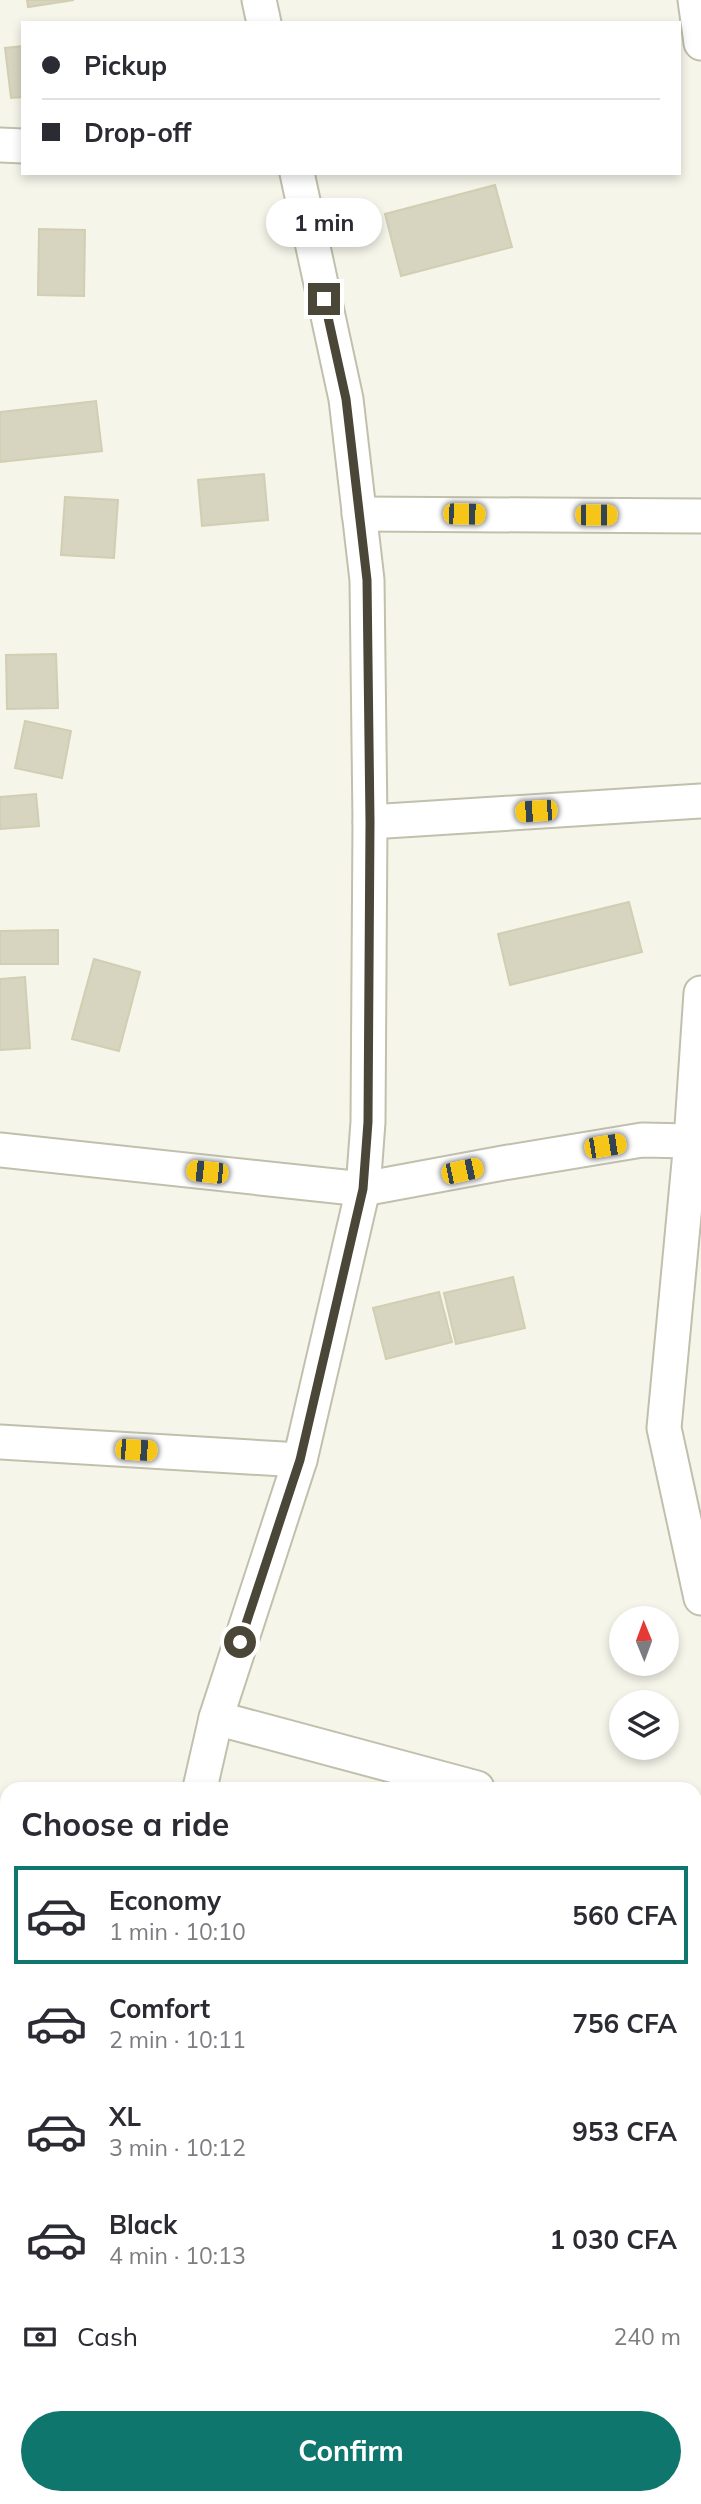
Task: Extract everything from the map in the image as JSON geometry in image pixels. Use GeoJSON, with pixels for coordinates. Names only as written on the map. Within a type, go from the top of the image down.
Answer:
{"type":"FeatureCollection","features":[{"type":"Feature","properties":{"kind":"street"},"geometry":{"type":"LineString","coordinates":[[259,0],[264,21]]}},
{"type":"Feature","properties":{"kind":"street"},"geometry":{"type":"LineString","coordinates":[[695,0],[701,43]]}},
{"type":"Feature","properties":{"kind":"street"},"geometry":{"type":"LineString","coordinates":[[0,145],[21,146]]}},
{"type":"Feature","properties":{"kind":"street"},"geometry":{"type":"LineString","coordinates":[[201,1782],[216,1718],[300,1460],[363,1189],[368,1122],[370,822],[367,580],[346,399],[297,175]]}},
{"type":"Feature","properties":{"kind":"street"},"geometry":{"type":"LineString","coordinates":[[359,514],[701,516]]}},
{"type":"Feature","properties":{"kind":"street"},"geometry":{"type":"LineString","coordinates":[[370,822],[701,801]]}},
{"type":"Feature","properties":{"kind":"street"},"geometry":{"type":"LineString","coordinates":[[701,993],[691,1141],[664,1428],[701,1598]]}},
{"type":"Feature","properties":{"kind":"street"},"geometry":{"type":"LineString","coordinates":[[0,1150],[363,1189],[630,1142],[691,1141]]}},
{"type":"Feature","properties":{"kind":"street"},"geometry":{"type":"LineString","coordinates":[[0,1442],[300,1460]]}},
{"type":"Feature","properties":{"kind":"street"},"geometry":{"type":"LineString","coordinates":[[216,1718],[455,1782]]}},
{"type":"Feature","properties":{"kind":"building"},"geometry":{"type":"Polygon","coordinates":[[[27,0],[74,0],[28,7],[27,0]]]}},
{"type":"Feature","properties":{"kind":"building"},"geometry":{"type":"Polygon","coordinates":[[[21,46],[21,97],[11,98],[5,48],[21,46]]]}},
{"type":"Feature","properties":{"kind":"building"},"geometry":{"type":"Polygon","coordinates":[[[495,185],[512,247],[401,276],[385,214],[495,185]]]}},
{"type":"Feature","properties":{"kind":"building"},"geometry":{"type":"Polygon","coordinates":[[[39,229],[85,230],[84,296],[38,295],[39,229]]]}},
{"type":"Feature","properties":{"kind":"building"},"geometry":{"type":"Polygon","coordinates":[[[96,401],[102,451],[0,462],[0,412],[96,401]]]}},
{"type":"Feature","properties":{"kind":"building"},"geometry":{"type":"Polygon","coordinates":[[[264,474],[268,520],[202,526],[198,480],[264,474]]]}},
{"type":"Feature","properties":{"kind":"building"},"geometry":{"type":"Polygon","coordinates":[[[65,497],[118,500],[114,558],[61,555],[65,497]]]}},
{"type":"Feature","properties":{"kind":"building"},"geometry":{"type":"Polygon","coordinates":[[[56,654],[58,708],[7,709],[6,655],[56,654]]]}},
{"type":"Feature","properties":{"kind":"building"},"geometry":{"type":"Polygon","coordinates":[[[25,721],[71,731],[62,778],[15,768],[25,721]]]}},
{"type":"Feature","properties":{"kind":"building"},"geometry":{"type":"Polygon","coordinates":[[[36,794],[39,826],[0,829],[0,797],[36,794]]]}},
{"type":"Feature","properties":{"kind":"building"},"geometry":{"type":"Polygon","coordinates":[[[629,902],[642,952],[510,985],[498,934],[629,902]]]}},
{"type":"Feature","properties":{"kind":"building"},"geometry":{"type":"Polygon","coordinates":[[[58,930],[58,964],[0,964],[0,931],[58,930]]]}},
{"type":"Feature","properties":{"kind":"building"},"geometry":{"type":"Polygon","coordinates":[[[94,959],[140,972],[119,1051],[72,1039],[94,959]]]}},
{"type":"Feature","properties":{"kind":"building"},"geometry":{"type":"Polygon","coordinates":[[[25,977],[30,1048],[0,1050],[0,979],[25,977]]]}},
{"type":"Feature","properties":{"kind":"building"},"geometry":{"type":"Polygon","coordinates":[[[513,1277],[525,1328],[456,1344],[444,1293],[513,1277]]]}},
{"type":"Feature","properties":{"kind":"building"},"geometry":{"type":"Polygon","coordinates":[[[439,1292],[452,1342],[386,1359],[373,1308],[439,1292]]]}},
{"type":"Feature","properties":{"kind":"route"},"geometry":{"type":"LineString","coordinates":[[240,1642],[300,1460],[363,1189],[368,1122],[370,822],[367,580],[346,399],[324,299]]}}]}
